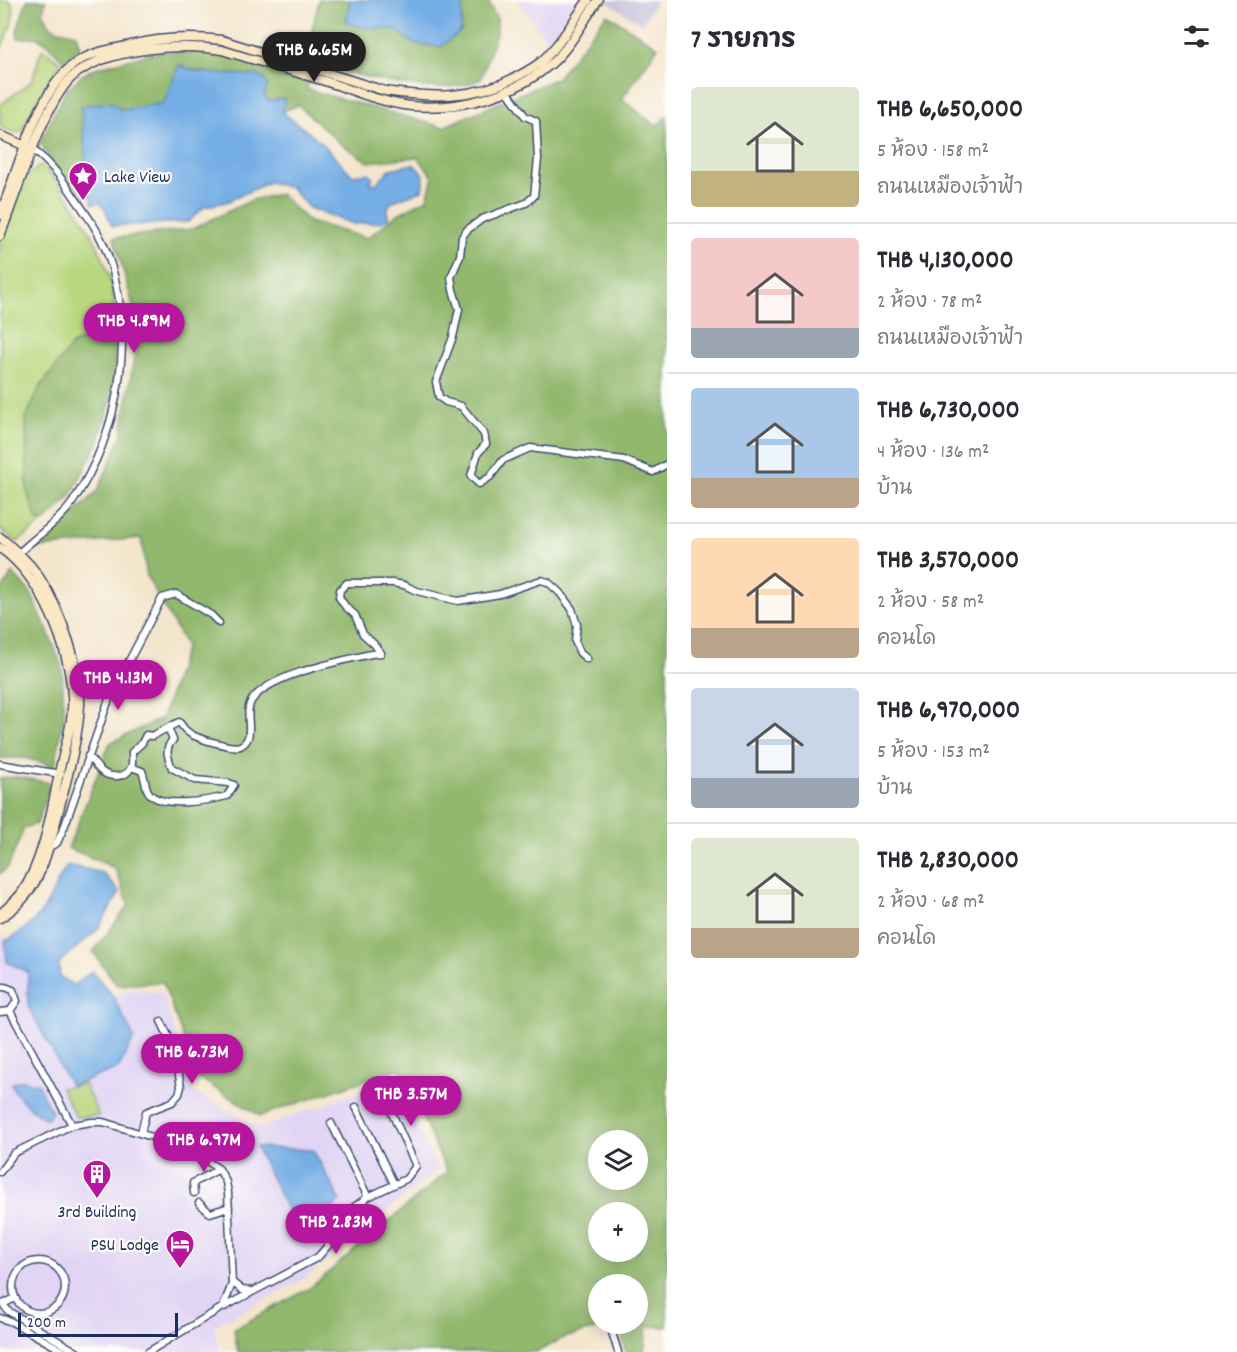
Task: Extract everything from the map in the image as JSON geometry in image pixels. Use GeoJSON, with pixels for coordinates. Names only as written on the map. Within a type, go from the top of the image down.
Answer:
{"type":"FeatureCollection","features":[{"type":"Feature","properties":{"kind":"street"},"geometry":{"type":"LineString","coordinates":[[41,118],[72,78],[88,67],[106,59],[143,50],[184,46],[222,50],[378,99],[410,106],[469,103],[507,91],[554,61],[588,0]]}},
{"type":"Feature","properties":{"kind":"street"},"geometry":{"type":"LineString","coordinates":[[572,30],[598,0]]}},
{"type":"Feature","properties":{"kind":"street"},"geometry":{"type":"LineString","coordinates":[[0,236],[51,88],[62,74],[81,59],[99,52],[135,44],[199,37],[222,40],[358,84],[411,95],[460,95],[504,83],[542,61],[565,41]]}},
{"type":"Feature","properties":{"kind":"street"},"geometry":{"type":"LineString","coordinates":[[507,91],[525,116],[536,121],[538,159],[534,196],[525,203],[482,219],[467,230],[462,237],[460,256],[451,277],[453,291],[459,305],[457,322],[436,382],[440,397],[446,402],[461,406],[484,434],[486,444],[478,453],[471,476],[479,484],[490,477],[503,460],[531,448],[624,460],[653,472],[667,464]]}},
{"type":"Feature","properties":{"kind":"street"},"geometry":{"type":"LineString","coordinates":[[410,106],[411,95]]}},
{"type":"Feature","properties":{"kind":"street"},"geometry":{"type":"LineString","coordinates":[[0,135],[30,147],[57,172],[94,226],[115,281],[122,342],[114,405],[102,447],[94,464],[67,509],[19,553]]}},
{"type":"Feature","properties":{"kind":"street"},"geometry":{"type":"LineString","coordinates":[[0,215],[30,147]]}},
{"type":"Feature","properties":{"kind":"street"},"geometry":{"type":"LineString","coordinates":[[0,537],[19,553],[41,580],[72,648],[80,703],[77,728],[34,867],[22,892],[0,916]]}},
{"type":"Feature","properties":{"kind":"street"},"geometry":{"type":"LineString","coordinates":[[0,548],[33,580],[62,646],[73,699],[63,775],[45,861],[28,896],[13,910],[0,916]]}},
{"type":"Feature","properties":{"kind":"street"},"geometry":{"type":"LineString","coordinates":[[88,756],[98,770],[107,775],[122,776],[131,767],[132,752],[146,735],[152,736],[179,722],[196,738],[212,740],[228,747],[243,745],[249,734],[248,707],[253,698],[274,682],[315,666],[381,653],[363,634],[355,615],[339,597],[340,590],[347,583],[404,585],[417,591],[458,601],[500,594],[541,580],[554,588],[572,609],[577,625],[575,641],[580,653],[587,660]]}},
{"type":"Feature","properties":{"kind":"street"},"geometry":{"type":"LineString","coordinates":[[49,847],[57,843],[65,825],[109,699],[162,598],[176,594],[211,615],[219,623]]}},
{"type":"Feature","properties":{"kind":"street"},"geometry":{"type":"LineString","coordinates":[[131,767],[142,771],[146,789],[151,795],[160,799],[196,803],[227,796],[234,785],[195,780],[172,768],[167,750],[169,743],[173,740],[168,728]]}},
{"type":"Feature","properties":{"kind":"street"},"geometry":{"type":"LineString","coordinates":[[0,764],[63,775]]}},
{"type":"Feature","properties":{"kind":"street"},"geometry":{"type":"LineString","coordinates":[[0,987],[9,988],[15,993],[16,1005],[10,1011],[0,1012]]}},
{"type":"Feature","properties":{"kind":"street"},"geometry":{"type":"LineString","coordinates":[[10,1011],[72,1125]]}},
{"type":"Feature","properties":{"kind":"street"},"geometry":{"type":"LineString","coordinates":[[141,1133],[146,1112],[172,1102],[181,1088],[174,1048],[161,1021]]}},
{"type":"Feature","properties":{"kind":"street"},"geometry":{"type":"LineString","coordinates":[[148,1352],[223,1307],[318,1257],[331,1242],[353,1208],[368,1197],[406,1179],[416,1166],[385,1098]]}},
{"type":"Feature","properties":{"kind":"street"},"geometry":{"type":"LineString","coordinates":[[356,1107],[394,1184]]}},
{"type":"Feature","properties":{"kind":"street"},"geometry":{"type":"LineString","coordinates":[[0,1172],[14,1154],[72,1125],[103,1122],[195,1153],[219,1169],[226,1182],[232,1282],[223,1307]]}},
{"type":"Feature","properties":{"kind":"street"},"geometry":{"type":"LineString","coordinates":[[331,1123],[368,1197]]}},
{"type":"Feature","properties":{"kind":"street"},"geometry":{"type":"LineString","coordinates":[[194,1193],[193,1183],[219,1169]]}},
{"type":"Feature","properties":{"kind":"street"},"geometry":{"type":"LineString","coordinates":[[200,1203],[210,1213],[229,1207]]}},
{"type":"Feature","properties":{"kind":"street"},"geometry":{"type":"LineString","coordinates":[[46,1262],[57,1269],[62,1276],[63,1295],[59,1303],[51,1310],[29,1311],[15,1298],[13,1285],[15,1277],[19,1270],[29,1263],[46,1262]]}},
{"type":"Feature","properties":{"kind":"street"},"geometry":{"type":"LineString","coordinates":[[232,1282],[242,1290],[255,1291]]}},
{"type":"Feature","properties":{"kind":"street"},"geometry":{"type":"LineString","coordinates":[[1,1303],[15,1298]]}},
{"type":"Feature","properties":{"kind":"street"},"geometry":{"type":"LineString","coordinates":[[1,1303],[4,1311],[0,1317],[64,1352]]}},
{"type":"Feature","properties":{"kind":"street"},"geometry":{"type":"LineString","coordinates":[[1,1303],[15,1317],[77,1352]]}},
{"type":"Feature","properties":{"kind":"street"},"geometry":{"type":"LineString","coordinates":[[613,1334],[618,1352]]}},
{"type":"Feature","properties":{"kind":"shaded area"},"geometry":{"type":"Polygon","coordinates":[[[518,0],[579,0],[547,41],[518,0]]]}},
{"type":"Feature","properties":{"kind":"shaded area"},"geometry":{"type":"Polygon","coordinates":[[[604,0],[657,0],[642,24],[604,0]]]}},
{"type":"Feature","properties":{"kind":"shaded area"},"geometry":{"type":"Polygon","coordinates":[[[0,933],[78,1005],[136,989],[163,993],[193,1092],[260,1128],[395,1079],[437,1170],[304,1279],[214,1326],[220,1352],[0,1352],[0,933]]]}},
{"type":"Feature","properties":{"kind":"green space"},"geometry":{"type":"Polygon","coordinates":[[[0,0],[10,1],[14,9],[11,26],[0,51],[0,0]]]}},
{"type":"Feature","properties":{"kind":"green space"},"geometry":{"type":"Polygon","coordinates":[[[27,0],[46,0],[43,11],[52,27],[76,34],[80,48],[64,61],[48,44],[38,38],[18,38],[17,30],[27,0]]]}},
{"type":"Feature","properties":{"kind":"green space"},"geometry":{"type":"Polygon","coordinates":[[[319,0],[350,0],[347,22],[360,27],[396,29],[413,43],[440,46],[461,31],[463,0],[487,0],[497,19],[497,31],[481,79],[463,85],[443,87],[398,84],[314,63],[312,30],[319,0]]]}},
{"type":"Feature","properties":{"kind":"green space"},"geometry":{"type":"Polygon","coordinates":[[[607,14],[658,47],[622,99],[656,126],[667,116],[667,1327],[648,1326],[648,1274],[588,1274],[588,1331],[561,1339],[537,1352],[238,1352],[234,1329],[310,1288],[447,1172],[400,1068],[260,1116],[197,1077],[163,982],[117,985],[93,952],[129,905],[115,868],[68,848],[110,743],[162,718],[186,646],[147,577],[141,538],[37,548],[97,492],[121,437],[139,327],[114,238],[192,229],[252,200],[280,194],[309,222],[367,238],[398,214],[427,199],[433,177],[418,157],[368,162],[340,143],[298,105],[282,112],[284,98],[269,101],[264,96],[259,76],[209,73],[179,65],[163,104],[118,109],[87,175],[91,186],[90,195],[83,200],[53,164],[40,142],[66,90],[82,75],[95,68],[163,52],[201,51],[241,59],[309,82],[306,89],[443,127],[557,78],[607,14]]]}},
{"type":"Feature","properties":{"kind":"green space"},"geometry":{"type":"Polygon","coordinates":[[[43,49],[61,63],[43,89],[22,131],[17,133],[0,127],[0,105],[32,81],[43,49]]]}},
{"type":"Feature","properties":{"kind":"green space"},"geometry":{"type":"Polygon","coordinates":[[[41,165],[76,208],[99,249],[111,284],[116,321],[99,333],[71,345],[36,520],[45,521],[17,542],[0,529],[0,242],[26,177],[41,165]]]}},
{"type":"Feature","properties":{"kind":"green space"},"geometry":{"type":"Polygon","coordinates":[[[116,321],[113,394],[98,443],[70,497],[45,521],[37,521],[27,491],[26,418],[40,387],[72,345],[99,333],[116,321]]]}},
{"type":"Feature","properties":{"kind":"green space"},"geometry":{"type":"Polygon","coordinates":[[[12,573],[30,592],[62,667],[64,716],[55,766],[25,758],[0,758],[0,590],[12,573]]]}},
{"type":"Feature","properties":{"kind":"green space"},"geometry":{"type":"Polygon","coordinates":[[[19,777],[51,783],[37,824],[24,828],[8,867],[0,874],[0,778],[19,777]]]}},
{"type":"Feature","properties":{"kind":"green space"},"geometry":{"type":"Polygon","coordinates":[[[84,1084],[99,1116],[76,1117],[61,1088],[84,1084]]]}},
{"type":"Feature","properties":{"kind":"green space"},"geometry":{"type":"Polygon","coordinates":[[[622,1334],[646,1334],[644,1352],[625,1352],[622,1334]]]}},
{"type":"Feature","properties":{"kind":"water"},"geometry":{"type":"Polygon","coordinates":[[[350,0],[463,0],[461,31],[440,47],[413,43],[395,29],[360,27],[346,22],[350,0]]]}},
{"type":"Feature","properties":{"kind":"water"},"geometry":{"type":"Polygon","coordinates":[[[179,65],[209,73],[259,76],[268,84],[264,96],[269,101],[285,98],[282,112],[321,142],[352,175],[369,173],[373,177],[370,182],[376,184],[390,169],[413,164],[424,175],[422,190],[391,202],[387,210],[389,218],[381,222],[354,224],[309,208],[291,188],[269,182],[229,201],[204,207],[188,222],[112,226],[105,209],[99,202],[93,204],[87,175],[81,106],[111,102],[126,110],[163,104],[179,65]]]}},
{"type":"Feature","properties":{"kind":"water"},"geometry":{"type":"Polygon","coordinates":[[[68,865],[103,873],[120,892],[98,929],[59,963],[60,977],[74,985],[92,971],[113,996],[134,1038],[119,1068],[71,1086],[28,1006],[28,972],[7,962],[5,941],[24,929],[42,911],[68,865]]]}},
{"type":"Feature","properties":{"kind":"water"},"geometry":{"type":"Polygon","coordinates":[[[23,1080],[39,1084],[43,1097],[52,1112],[47,1119],[32,1109],[16,1093],[12,1083],[23,1080]]]}},
{"type":"Feature","properties":{"kind":"water"},"geometry":{"type":"Polygon","coordinates":[[[256,1147],[313,1150],[340,1200],[303,1241],[256,1147]]]}},
{"type":"Feature","properties":{"kind":"place","name":"Lake View"},"geometry":{"type":"Point","coordinates":[83,202]}},
{"type":"Feature","properties":{"kind":"place","name":"3rd Building"},"geometry":{"type":"Point","coordinates":[97,1200]}},
{"type":"Feature","properties":{"kind":"place","name":"PSU Lodge"},"geometry":{"type":"Point","coordinates":[180,1270]}}]}
